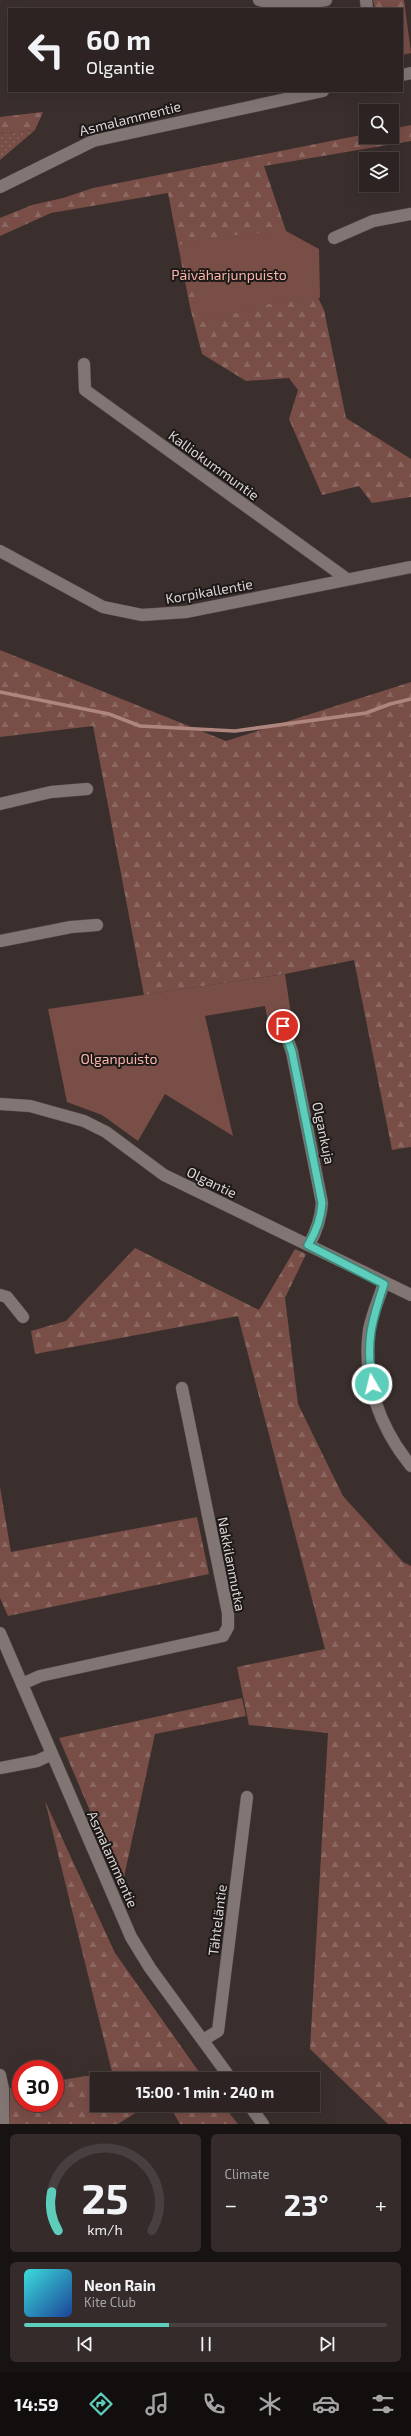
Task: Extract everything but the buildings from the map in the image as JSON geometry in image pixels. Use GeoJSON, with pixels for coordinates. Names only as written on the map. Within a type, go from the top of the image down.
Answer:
{"type":"FeatureCollection","features":[{"type":"Feature","properties":{"kind":"street"},"geometry":{"type":"LineString","coordinates":[[259,0],[275,4],[306,4],[326,0]]}},
{"type":"Feature","properties":{"kind":"street","name":"Asmalammentie"},"geometry":{"type":"LineString","coordinates":[[0,187],[93,140],[318,92]]}},
{"type":"Feature","properties":{"kind":"street"},"geometry":{"type":"LineString","coordinates":[[334,238],[373,222],[411,214]]}},
{"type":"Feature","properties":{"kind":"street","name":"Kalliokummuntie"},"geometry":{"type":"LineString","coordinates":[[84,364],[85,390],[348,579]]}},
{"type":"Feature","properties":{"kind":"street","name":"Korpikallentie"},"geometry":{"type":"LineString","coordinates":[[0,550],[103,607],[142,615],[186,612],[411,567]]}},
{"type":"Feature","properties":{"kind":"street"},"geometry":{"type":"LineString","coordinates":[[0,804],[51,792],[87,789]]}},
{"type":"Feature","properties":{"kind":"street"},"geometry":{"type":"LineString","coordinates":[[0,941],[70,927],[97,925]]}},
{"type":"Feature","properties":{"kind":"street","name":"Olgankuja"},"geometry":{"type":"LineString","coordinates":[[283,1026],[292,1052],[322,1203],[321,1214],[315,1234],[308,1245]]}},
{"type":"Feature","properties":{"kind":"street","name":"Olgantie"},"geometry":{"type":"LineString","coordinates":[[0,1104],[30,1106],[84,1121],[106,1132],[164,1175],[308,1245],[384,1284],[411,1295]]}},
{"type":"Feature","properties":{"kind":"street"},"geometry":{"type":"LineString","coordinates":[[384,1284],[370,1329],[368,1355],[372,1384],[377,1408],[387,1431],[411,1466]]}},
{"type":"Feature","properties":{"kind":"street"},"geometry":{"type":"LineString","coordinates":[[0,1295],[6,1297],[23,1317]]}},
{"type":"Feature","properties":{"kind":"street","name":"Nakkilanmutka"},"geometry":{"type":"LineString","coordinates":[[22,1684],[40,1676],[223,1636],[228,1627],[228,1613],[182,1388]]}},
{"type":"Feature","properties":{"kind":"street","name":"Asmalammentie"},"geometry":{"type":"LineString","coordinates":[[0,1633],[50,1755],[130,1937],[150,1968],[226,2072]]}},
{"type":"Feature","properties":{"kind":"street"},"geometry":{"type":"LineString","coordinates":[[0,1768],[37,1760],[50,1755]]}},
{"type":"Feature","properties":{"kind":"street","name":"Tähteläntie"},"geometry":{"type":"LineString","coordinates":[[203,2040],[218,2031],[247,1797]]}},
{"type":"Feature","properties":{"kind":"street"},"geometry":{"type":"LineString","coordinates":[[0,2076],[3,2089],[3,2124]]}},
{"type":"Feature","properties":{"kind":"street"},"geometry":{"type":"LineString","coordinates":[[254,2112],[263,2124]]}},
{"type":"Feature","properties":{"kind":"green space"},"geometry":{"type":"Polygon","coordinates":[[[373,0],[404,0],[411,53],[403,55],[403,8],[375,8],[373,0]]]}},
{"type":"Feature","properties":{"kind":"green space"},"geometry":{"type":"Polygon","coordinates":[[[43,112],[35,130],[0,134],[0,117],[43,112]]]}},
{"type":"Feature","properties":{"kind":"green space"},"geometry":{"type":"Polygon","coordinates":[[[411,125],[411,141],[399,143],[399,128],[411,125]]]}},
{"type":"Feature","properties":{"kind":"green space"},"geometry":{"type":"Polygon","coordinates":[[[35,130],[0,160],[0,134],[35,130]]]}},
{"type":"Feature","properties":{"kind":"green space"},"geometry":{"type":"Polygon","coordinates":[[[359,135],[359,144],[393,144],[264,166],[286,231],[324,310],[346,418],[411,459],[411,497],[372,503],[359,486],[322,495],[289,419],[298,390],[289,378],[246,381],[202,354],[190,307],[168,193],[51,213],[0,236],[0,218],[32,205],[63,198],[93,188],[359,135]]]}},
{"type":"Feature","properties":{"kind":"green space","name":"Päiväharjunpuisto"},"geometry":{"type":"Polygon","coordinates":[[[286,231],[319,249],[320,298],[277,302],[203,322],[178,245],[224,236],[286,231]]]}},
{"type":"Feature","properties":{"kind":"green space"},"geometry":{"type":"Polygon","coordinates":[[[0,650],[226,741],[411,682],[411,1147],[392,1150],[354,960],[285,974],[144,995],[93,726],[0,737],[0,650]]]}},
{"type":"Feature","properties":{"kind":"green space","name":"Olganpuisto"},"geometry":{"type":"Polygon","coordinates":[[[285,974],[293,1028],[270,1033],[265,1006],[205,1016],[233,1136],[165,1094],[138,1141],[102,1115],[67,1102],[48,1009],[285,974]]]}},
{"type":"Feature","properties":{"kind":"green space"},"geometry":{"type":"Polygon","coordinates":[[[135,1248],[259,1310],[295,1249],[306,1254],[285,1298],[298,1404],[343,1496],[403,1562],[411,1566],[411,2124],[388,2124],[310,2049],[328,1733],[249,1725],[237,1667],[325,1649],[238,1316],[35,1354],[31,1331],[66,1321],[135,1248]]]}},
{"type":"Feature","properties":{"kind":"green space"},"geometry":{"type":"Polygon","coordinates":[[[0,1487],[11,1552],[197,1517],[209,1574],[8,1616],[0,1598],[0,1487]]]}},
{"type":"Feature","properties":{"kind":"green space"},"geometry":{"type":"Polygon","coordinates":[[[242,1698],[246,1716],[155,1734],[122,1886],[59,1738],[242,1698]]]}},
{"type":"Feature","properties":{"kind":"green space"},"geometry":{"type":"Polygon","coordinates":[[[45,1801],[115,1953],[199,2072],[112,2072],[45,1801]]]}},
{"type":"Feature","properties":{"kind":"green space"},"geometry":{"type":"Polygon","coordinates":[[[90,2075],[90,2112],[137,2112],[118,2124],[9,2124],[10,2088],[12,2088],[12,2112],[64,2112],[64,2080],[90,2075]]]}},
{"type":"Feature","properties":{"kind":"green space"},"geometry":{"type":"Polygon","coordinates":[[[173,2112],[229,2112],[238,2124],[180,2124],[173,2112]]]}},
{"type":"Feature","properties":{"kind":"waterway"},"geometry":{"type":"LineString","coordinates":[[0,692],[109,714],[140,726],[235,731],[366,713],[390,704],[411,699]]}},
{"type":"Feature","properties":{"kind":"route"},"geometry":{"type":"LineString","coordinates":[[283,1026],[292,1052],[313,1151],[322,1203],[321,1214],[315,1234],[308,1245],[384,1284],[374,1310],[370,1329],[368,1355],[372,1384]]}}]}
